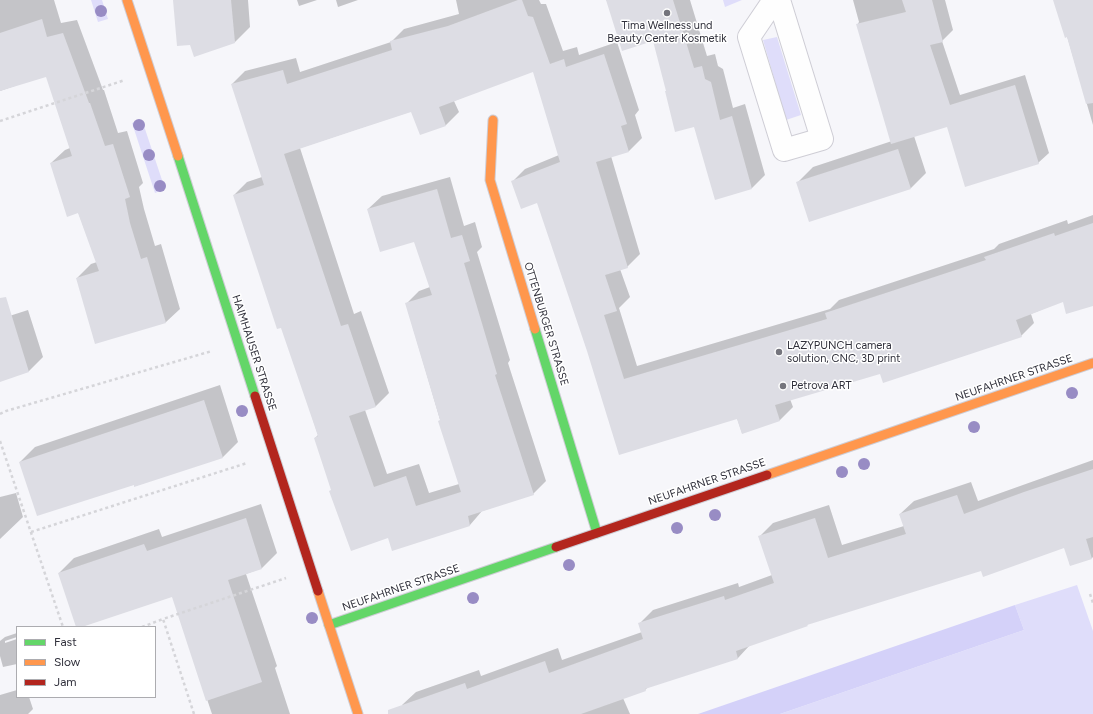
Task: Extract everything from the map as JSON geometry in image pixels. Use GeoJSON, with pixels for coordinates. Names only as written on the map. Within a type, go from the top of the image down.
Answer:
{"type":"FeatureCollection","features":[{"type":"Feature","properties":{"kind":"street","name":"HAIMHAUSER STRASSE"},"geometry":{"type":"LineString","coordinates":[[127,0],[358,714]]}},
{"type":"Feature","properties":{"kind":"street"},"geometry":{"type":"LineString","coordinates":[[774,0],[749,37],[784,150],[822,139],[779,0]]}},
{"type":"Feature","properties":{"kind":"street","name":"OTTENBURGER STRASSE"},"geometry":{"type":"LineString","coordinates":[[493,120],[490,180],[597,533]]}},
{"type":"Feature","properties":{"kind":"street","name":"NEUFAHRNER STRASSE"},"geometry":{"type":"LineString","coordinates":[[329,625],[1093,363]]}},
{"type":"Feature","properties":{"kind":"path"},"geometry":{"type":"LineString","coordinates":[[0,121],[150,72]]}},
{"type":"Feature","properties":{"kind":"path"},"geometry":{"type":"LineString","coordinates":[[0,414],[238,344]]}},
{"type":"Feature","properties":{"kind":"path"},"geometry":{"type":"LineString","coordinates":[[0,441],[62,626]]}},
{"type":"Feature","properties":{"kind":"path"},"geometry":{"type":"LineString","coordinates":[[31,532],[274,454]]}},
{"type":"Feature","properties":{"kind":"path"},"geometry":{"type":"LineString","coordinates":[[145,626],[311,569]]}},
{"type":"Feature","properties":{"kind":"path"},"geometry":{"type":"LineString","coordinates":[[1090,594],[1093,603]]}},
{"type":"Feature","properties":{"kind":"path"},"geometry":{"type":"LineString","coordinates":[[163,620],[194,714]]}},
{"type":"Feature","properties":{"kind":"shaded area"},"geometry":{"type":"Polygon","coordinates":[[[91,0],[102,0],[108,19],[98,22],[91,0]]]}},
{"type":"Feature","properties":{"kind":"shaded area"},"geometry":{"type":"Polygon","coordinates":[[[723,0],[742,0],[725,7],[723,0]]]}},
{"type":"Feature","properties":{"kind":"shaded area"},"geometry":{"type":"Polygon","coordinates":[[[777,37],[801,115],[786,120],[763,40],[777,37]]]}},
{"type":"Feature","properties":{"kind":"shaded area"},"geometry":{"type":"Polygon","coordinates":[[[142,120],[165,189],[155,193],[132,123],[142,120]]]}},
{"type":"Feature","properties":{"kind":"shaded area"},"geometry":{"type":"Polygon","coordinates":[[[1077,585],[1093,631],[1093,714],[780,714],[1024,630],[1015,605],[1077,585]]]}},
{"type":"Feature","properties":{"kind":"shaded area"},"geometry":{"type":"Polygon","coordinates":[[[1015,605],[1024,630],[780,714],[698,714],[1015,605]]]}},
{"type":"Feature","properties":{"kind":"building"},"geometry":{"type":"Polygon","coordinates":[[[173,0],[231,0],[235,43],[194,57],[190,45],[177,46],[173,0]]]}},
{"type":"Feature","properties":{"kind":"building"},"geometry":{"type":"Polygon","coordinates":[[[518,0],[522,0],[528,16],[533,17],[550,64],[564,59],[566,67],[604,54],[627,124],[621,126],[629,152],[596,162],[628,268],[605,275],[617,311],[604,315],[624,379],[827,319],[825,313],[986,260],[984,257],[1054,233],[1055,236],[1093,223],[1093,306],[1066,314],[1063,302],[1016,320],[1022,337],[883,383],[880,374],[775,405],[780,421],[742,434],[737,419],[619,455],[587,351],[537,203],[521,209],[511,181],[560,162],[533,72],[439,107],[446,126],[420,135],[411,112],[356,130],[284,154],[341,326],[348,324],[376,407],[349,416],[374,487],[406,476],[416,506],[461,492],[438,421],[440,420],[405,303],[432,295],[414,242],[380,252],[367,209],[437,189],[451,238],[462,235],[470,261],[464,263],[497,374],[495,375],[534,495],[468,516],[470,526],[392,551],[388,538],[351,551],[329,491],[331,490],[314,438],[318,436],[281,328],[277,329],[233,195],[264,185],[231,84],[283,70],[287,84],[392,50],[390,41],[448,26],[518,0]]]}},
{"type":"Feature","properties":{"kind":"building"},"geometry":{"type":"Polygon","coordinates":[[[606,0],[673,0],[694,68],[702,66],[705,79],[711,82],[720,120],[732,116],[752,189],[715,200],[694,127],[675,132],[653,41],[622,51],[606,0]]]}},
{"type":"Feature","properties":{"kind":"building"},"geometry":{"type":"Polygon","coordinates":[[[902,0],[932,0],[943,42],[930,45],[950,105],[1015,85],[1039,164],[965,187],[947,127],[891,144],[856,24],[906,12],[902,0]]]}},
{"type":"Feature","properties":{"kind":"building"},"geometry":{"type":"Polygon","coordinates":[[[1053,0],[1093,0],[1093,103],[1086,104],[1067,37],[1065,38],[1053,0]]]}},
{"type":"Feature","properties":{"kind":"building"},"geometry":{"type":"Polygon","coordinates":[[[42,19],[47,37],[63,33],[105,146],[113,144],[130,197],[125,199],[130,223],[141,259],[147,257],[166,323],[95,344],[76,278],[99,271],[78,213],[67,217],[50,163],[72,156],[46,77],[0,91],[0,33],[42,19]]]}},
{"type":"Feature","properties":{"kind":"building"},"geometry":{"type":"Polygon","coordinates":[[[898,149],[911,189],[809,222],[796,182],[898,149]]]}},
{"type":"Feature","properties":{"kind":"building"},"geometry":{"type":"Polygon","coordinates":[[[6,297],[29,372],[0,382],[0,298],[6,297]]]}},
{"type":"Feature","properties":{"kind":"building"},"geometry":{"type":"Polygon","coordinates":[[[204,400],[223,458],[37,516],[19,462],[204,400]]]}},
{"type":"Feature","properties":{"kind":"building"},"geometry":{"type":"Polygon","coordinates":[[[1093,469],[1093,537],[1086,539],[1092,559],[1070,566],[1064,548],[983,577],[981,571],[807,625],[808,626],[736,651],[738,659],[645,689],[646,691],[581,714],[388,714],[388,710],[465,683],[467,689],[545,661],[549,673],[643,639],[638,623],[724,596],[725,600],[774,583],[758,536],[815,518],[828,558],[906,534],[899,514],[957,495],[964,514],[1093,469]]]}},
{"type":"Feature","properties":{"kind":"building"},"geometry":{"type":"Polygon","coordinates":[[[246,518],[262,569],[228,580],[262,682],[206,701],[172,597],[85,626],[76,626],[58,573],[144,544],[147,551],[246,518]]]}},
{"type":"Feature","properties":{"kind":"traffic: fast"},"geometry":{"type":"LineString","coordinates":[[178,156],[255,396]]}},
{"type":"Feature","properties":{"kind":"traffic: fast"},"geometry":{"type":"LineString","coordinates":[[535,329],[597,533]]}},
{"type":"Feature","properties":{"kind":"traffic: fast"},"geometry":{"type":"LineString","coordinates":[[329,625],[556,547]]}},
{"type":"Feature","properties":{"kind":"traffic: slow"},"geometry":{"type":"LineString","coordinates":[[127,0],[178,156]]}},
{"type":"Feature","properties":{"kind":"traffic: slow"},"geometry":{"type":"LineString","coordinates":[[493,120],[490,180],[535,329]]}},
{"type":"Feature","properties":{"kind":"traffic: slow"},"geometry":{"type":"LineString","coordinates":[[767,475],[1093,363]]}},
{"type":"Feature","properties":{"kind":"traffic: slow"},"geometry":{"type":"LineString","coordinates":[[318,591],[358,714]]}},
{"type":"Feature","properties":{"kind":"traffic: jam"},"geometry":{"type":"LineString","coordinates":[[255,396],[318,591]]}},
{"type":"Feature","properties":{"kind":"traffic: jam"},"geometry":{"type":"LineString","coordinates":[[556,547],[767,475]]}},
{"type":"Feature","properties":{"kind":"place","name":"Tima Wellness und Beauty Center Kosmetik"},"geometry":{"type":"Point","coordinates":[667,13]}},
{"type":"Feature","properties":{"kind":"place","name":"LAZYPUNCH camera solution, CNC, 3D print"},"geometry":{"type":"Point","coordinates":[779,352]}},
{"type":"Feature","properties":{"kind":"place","name":"Petrova ART"},"geometry":{"type":"Point","coordinates":[783,386]}}]}
